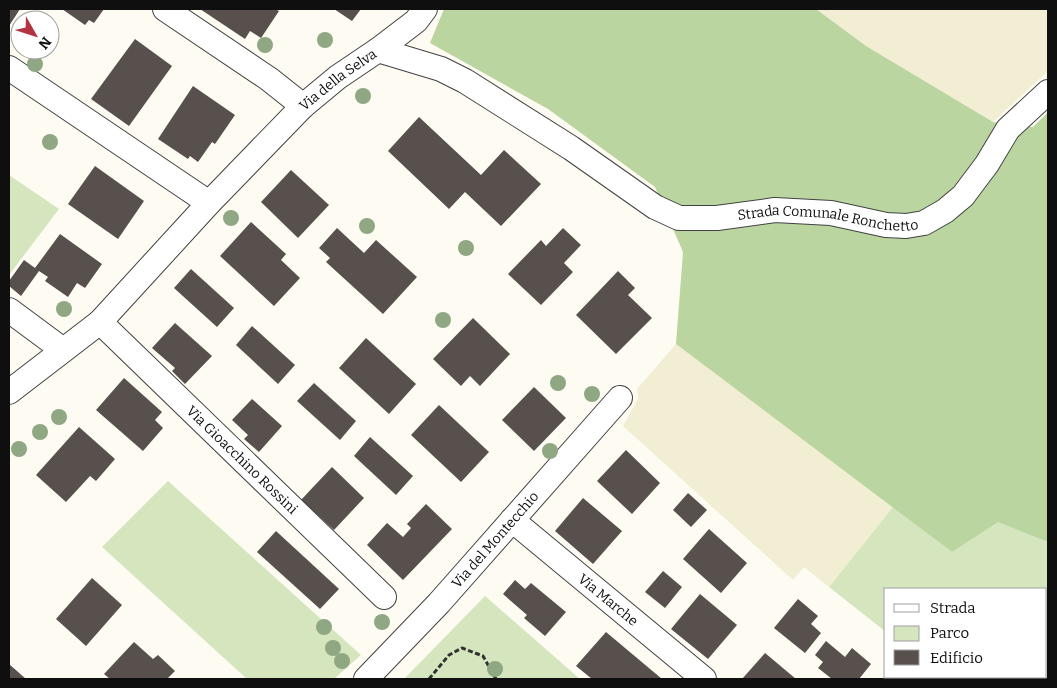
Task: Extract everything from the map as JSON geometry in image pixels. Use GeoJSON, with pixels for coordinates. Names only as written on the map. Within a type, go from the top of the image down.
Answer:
{"type":"FeatureCollection","features":[{"type":"Feature","properties":{"kind":"street"},"geometry":{"type":"LineString","coordinates":[[165,9],[269,80],[303,106]]}},
{"type":"Feature","properties":{"kind":"street"},"geometry":{"type":"LineString","coordinates":[[378,50],[416,21],[425,9]]}},
{"type":"Feature","properties":{"kind":"street","name":"Via della Selva"},"geometry":{"type":"LineString","coordinates":[[9,392],[100,322],[209,203],[303,106],[338,77],[378,50],[441,69],[465,81],[571,148]]}},
{"type":"Feature","properties":{"kind":"street"},"geometry":{"type":"LineString","coordinates":[[9,68],[209,203]]}},
{"type":"Feature","properties":{"kind":"street","name":"Strada Comunale Ronchetto"},"geometry":{"type":"LineString","coordinates":[[571,148],[655,208],[679,218],[717,218],[775,210],[804,211],[831,213],[906,226],[930,219],[944,211],[962,196],[987,164],[1008,130],[1048,92]]}},
{"type":"Feature","properties":{"kind":"street"},"geometry":{"type":"LineString","coordinates":[[9,310],[64,350]]}},
{"type":"Feature","properties":{"kind":"street","name":"Via Gioacchino Rossini"},"geometry":{"type":"LineString","coordinates":[[100,322],[384,597]]}},
{"type":"Feature","properties":{"kind":"street","name":"Via del Montecchio"},"geometry":{"type":"LineString","coordinates":[[366,679],[418,626],[620,398]]}},
{"type":"Feature","properties":{"kind":"street","name":"Via Marche"},"geometry":{"type":"LineString","coordinates":[[512,520],[704,679]]}},
{"type":"Feature","properties":{"kind":"path"},"geometry":{"type":"LineString","coordinates":[[428,679],[449,655],[462,648],[483,656],[496,679]]}},
{"type":"Feature","properties":{"kind":"shaded area"},"geometry":{"type":"Polygon","coordinates":[[[816,9],[1048,9],[1048,71],[993,122],[866,46],[816,9]]]}},
{"type":"Feature","properties":{"kind":"shaded area"},"geometry":{"type":"Polygon","coordinates":[[[676,344],[893,507],[829,587],[804,567],[793,580],[623,426],[638,399],[637,389],[676,344]]]}},
{"type":"Feature","properties":{"kind":"green space"},"geometry":{"type":"Polygon","coordinates":[[[444,9],[816,9],[866,46],[993,122],[1033,127],[1048,112],[1048,542],[998,522],[952,552],[676,344],[683,252],[655,187],[548,109],[430,43],[444,9]]]}},
{"type":"Feature","properties":{"kind":"green space"},"geometry":{"type":"Polygon","coordinates":[[[9,175],[59,209],[9,275],[9,175]]]}},
{"type":"Feature","properties":{"kind":"green space"},"geometry":{"type":"Polygon","coordinates":[[[168,481],[361,655],[334,679],[247,679],[102,547],[168,481]]]}},
{"type":"Feature","properties":{"kind":"green space"},"geometry":{"type":"Polygon","coordinates":[[[893,507],[952,552],[998,521],[1048,542],[1048,679],[944,678],[1047,678],[1047,588],[884,588],[884,630],[829,587],[893,507]]]}},
{"type":"Feature","properties":{"kind":"green space"},"geometry":{"type":"Polygon","coordinates":[[[485,596],[580,679],[404,679],[485,596]]]}},
{"type":"Feature","properties":{"kind":"building"},"geometry":{"type":"Polygon","coordinates":[[[9,9],[20,9],[10,10],[9,26],[9,9]]]}},
{"type":"Feature","properties":{"kind":"building"},"geometry":{"type":"Polygon","coordinates":[[[62,9],[104,9],[94,23],[89,20],[85,25],[62,9]]]}},
{"type":"Feature","properties":{"kind":"building"},"geometry":{"type":"Polygon","coordinates":[[[200,9],[275,9],[279,11],[261,38],[250,31],[245,39],[200,9]]]}},
{"type":"Feature","properties":{"kind":"building"},"geometry":{"type":"Polygon","coordinates":[[[334,9],[361,9],[352,21],[334,9]]]}},
{"type":"Feature","properties":{"kind":"building"},"geometry":{"type":"Polygon","coordinates":[[[135,39],[172,66],[129,126],[91,99],[135,39]]]}},
{"type":"Feature","properties":{"kind":"building"},"geometry":{"type":"Polygon","coordinates":[[[193,86],[235,115],[215,144],[212,142],[198,162],[190,156],[188,159],[158,139],[193,86]]]}},
{"type":"Feature","properties":{"kind":"building"},"geometry":{"type":"Polygon","coordinates":[[[419,117],[481,175],[504,150],[541,184],[501,226],[465,192],[449,209],[388,151],[419,117]]]}},
{"type":"Feature","properties":{"kind":"building"},"geometry":{"type":"Polygon","coordinates":[[[95,166],[144,201],[118,239],[68,204],[95,166]]]}},
{"type":"Feature","properties":{"kind":"building"},"geometry":{"type":"Polygon","coordinates":[[[291,170],[329,205],[298,238],[261,202],[291,170]]]}},
{"type":"Feature","properties":{"kind":"building"},"geometry":{"type":"Polygon","coordinates":[[[251,222],[286,254],[281,260],[300,278],[274,306],[220,256],[251,222]]]}},
{"type":"Feature","properties":{"kind":"building"},"geometry":{"type":"Polygon","coordinates":[[[337,228],[364,253],[376,240],[417,277],[383,314],[326,262],[330,258],[319,248],[337,228]]]}},
{"type":"Feature","properties":{"kind":"building"},"geometry":{"type":"Polygon","coordinates":[[[563,228],[581,245],[564,263],[573,272],[541,305],[508,274],[541,240],[546,246],[563,228]]]}},
{"type":"Feature","properties":{"kind":"building"},"geometry":{"type":"Polygon","coordinates":[[[60,234],[102,264],[85,288],[77,283],[68,297],[45,281],[48,277],[39,271],[21,296],[9,286],[9,281],[24,260],[35,268],[60,234]]]}},
{"type":"Feature","properties":{"kind":"building"},"geometry":{"type":"Polygon","coordinates":[[[191,269],[234,308],[217,327],[174,288],[191,269]]]}},
{"type":"Feature","properties":{"kind":"building"},"geometry":{"type":"Polygon","coordinates":[[[618,271],[635,288],[628,295],[652,318],[616,354],[576,315],[618,271]]]}},
{"type":"Feature","properties":{"kind":"building"},"geometry":{"type":"Polygon","coordinates":[[[473,318],[510,354],[480,386],[470,376],[461,386],[433,359],[473,318]]]}},
{"type":"Feature","properties":{"kind":"building"},"geometry":{"type":"Polygon","coordinates":[[[175,323],[212,356],[185,384],[172,371],[175,368],[152,348],[175,323]]]}},
{"type":"Feature","properties":{"kind":"building"},"geometry":{"type":"Polygon","coordinates":[[[252,326],[295,365],[278,384],[236,345],[252,326]]]}},
{"type":"Feature","properties":{"kind":"building"},"geometry":{"type":"Polygon","coordinates":[[[366,338],[416,384],[389,414],[339,368],[366,338]]]}},
{"type":"Feature","properties":{"kind":"building"},"geometry":{"type":"Polygon","coordinates":[[[124,378],[162,412],[155,420],[163,428],[143,451],[96,410],[124,378]]]}},
{"type":"Feature","properties":{"kind":"building"},"geometry":{"type":"Polygon","coordinates":[[[314,383],[356,421],[340,440],[297,401],[314,383]]]}},
{"type":"Feature","properties":{"kind":"building"},"geometry":{"type":"Polygon","coordinates":[[[534,387],[566,418],[534,451],[502,420],[534,387]]]}},
{"type":"Feature","properties":{"kind":"building"},"geometry":{"type":"Polygon","coordinates":[[[252,399],[282,426],[259,452],[244,439],[248,435],[232,420],[252,399]]]}},
{"type":"Feature","properties":{"kind":"building"},"geometry":{"type":"Polygon","coordinates":[[[439,405],[489,452],[461,482],[411,435],[439,405]]]}},
{"type":"Feature","properties":{"kind":"building"},"geometry":{"type":"Polygon","coordinates":[[[79,427],[115,459],[96,481],[90,476],[66,502],[36,475],[79,427]]]}},
{"type":"Feature","properties":{"kind":"building"},"geometry":{"type":"Polygon","coordinates":[[[370,437],[413,476],[396,495],[354,456],[370,437]]]}},
{"type":"Feature","properties":{"kind":"building"},"geometry":{"type":"Polygon","coordinates":[[[626,450],[660,483],[632,514],[597,481],[626,450]]]}},
{"type":"Feature","properties":{"kind":"building"},"geometry":{"type":"Polygon","coordinates":[[[332,467],[364,498],[334,530],[301,500],[332,467]]]}},
{"type":"Feature","properties":{"kind":"building"},"geometry":{"type":"Polygon","coordinates":[[[688,493],[707,510],[691,527],[673,510],[688,493]]]}},
{"type":"Feature","properties":{"kind":"building"},"geometry":{"type":"Polygon","coordinates":[[[583,498],[622,531],[593,564],[555,531],[583,498]]]}},
{"type":"Feature","properties":{"kind":"building"},"geometry":{"type":"Polygon","coordinates":[[[426,504],[452,529],[403,580],[367,545],[387,523],[403,537],[411,528],[407,524],[426,504]]]}},
{"type":"Feature","properties":{"kind":"building"},"geometry":{"type":"Polygon","coordinates":[[[709,529],[747,563],[721,593],[683,559],[709,529]]]}},
{"type":"Feature","properties":{"kind":"building"},"geometry":{"type":"Polygon","coordinates":[[[276,531],[339,589],[320,609],[257,552],[276,531]]]}},
{"type":"Feature","properties":{"kind":"building"},"geometry":{"type":"Polygon","coordinates":[[[663,571],[682,587],[665,608],[645,592],[663,571]]]}},
{"type":"Feature","properties":{"kind":"building"},"geometry":{"type":"Polygon","coordinates":[[[92,578],[122,605],[86,646],[56,619],[92,578]]]}},
{"type":"Feature","properties":{"kind":"building"},"geometry":{"type":"Polygon","coordinates":[[[515,580],[525,589],[531,583],[566,612],[545,636],[524,618],[527,615],[503,594],[515,580]]]}},
{"type":"Feature","properties":{"kind":"building"},"geometry":{"type":"Polygon","coordinates":[[[700,594],[737,625],[708,659],[671,629],[700,594]]]}},
{"type":"Feature","properties":{"kind":"building"},"geometry":{"type":"Polygon","coordinates":[[[798,599],[818,616],[811,624],[821,633],[805,653],[774,628],[798,599]]]}},
{"type":"Feature","properties":{"kind":"building"},"geometry":{"type":"Polygon","coordinates":[[[606,632],[662,679],[592,679],[576,666],[606,632]]]}},
{"type":"Feature","properties":{"kind":"building"},"geometry":{"type":"Polygon","coordinates":[[[826,641],[845,657],[852,648],[871,664],[859,679],[832,679],[818,668],[823,662],[815,655],[826,641]]]}},
{"type":"Feature","properties":{"kind":"building"},"geometry":{"type":"Polygon","coordinates":[[[134,642],[153,659],[158,655],[175,671],[167,679],[110,679],[104,674],[134,642]]]}},
{"type":"Feature","properties":{"kind":"building"},"geometry":{"type":"Polygon","coordinates":[[[765,653],[796,679],[742,679],[765,653]]]}},
{"type":"Feature","properties":{"kind":"building"},"geometry":{"type":"Polygon","coordinates":[[[9,664],[26,679],[9,679],[9,664]]]}}]}
